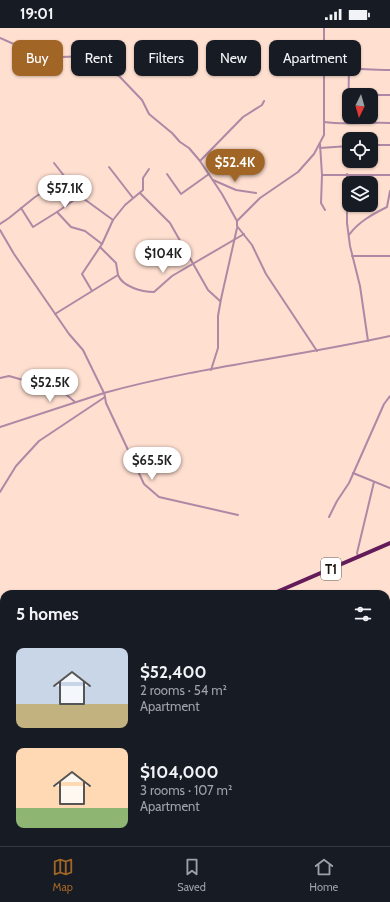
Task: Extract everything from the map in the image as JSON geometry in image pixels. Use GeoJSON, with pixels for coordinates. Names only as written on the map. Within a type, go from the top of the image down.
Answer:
{"type":"FeatureCollection","features":[{"type":"Feature","properties":{"kind":"highway","name":"T1"},"geometry":{"type":"LineString","coordinates":[[281,590],[390,543]]}},
{"type":"Feature","properties":{"kind":"street"},"geometry":{"type":"LineString","coordinates":[[324,28],[324,40]]}},
{"type":"Feature","properties":{"kind":"street"},"geometry":{"type":"LineString","coordinates":[[0,38],[61,57],[90,56],[120,77],[142,100],[149,114],[172,133],[180,142],[189,148],[209,174],[237,221],[236,239],[220,301],[218,316],[218,348],[211,370]]}},
{"type":"Feature","properties":{"kind":"street"},"geometry":{"type":"LineString","coordinates":[[361,69],[390,70]]}},
{"type":"Feature","properties":{"kind":"street"},"geometry":{"type":"LineString","coordinates":[[324,76],[324,135],[318,148],[322,175],[322,203],[325,210]]}},
{"type":"Feature","properties":{"kind":"street"},"geometry":{"type":"LineString","coordinates":[[349,76],[349,88]]}},
{"type":"Feature","properties":{"kind":"street"},"geometry":{"type":"LineString","coordinates":[[378,95],[390,95]]}},
{"type":"Feature","properties":{"kind":"street"},"geometry":{"type":"LineString","coordinates":[[200,161],[243,117],[262,105],[264,101]]}},
{"type":"Feature","properties":{"kind":"street"},"geometry":{"type":"LineString","coordinates":[[324,122],[342,123]]}},
{"type":"Feature","properties":{"kind":"street"},"geometry":{"type":"LineString","coordinates":[[378,123],[390,123]]}},
{"type":"Feature","properties":{"kind":"street"},"geometry":{"type":"LineString","coordinates":[[378,145],[390,146]]}},
{"type":"Feature","properties":{"kind":"street"},"geometry":{"type":"LineString","coordinates":[[237,221],[260,198],[298,172],[318,148],[342,146]]}},
{"type":"Feature","properties":{"kind":"street"},"geometry":{"type":"LineString","coordinates":[[54,163],[80,196],[113,220]]}},
{"type":"Feature","properties":{"kind":"street"},"geometry":{"type":"LineString","coordinates":[[109,167],[133,198]]}},
{"type":"Feature","properties":{"kind":"street"},"geometry":{"type":"LineString","coordinates":[[92,291],[82,274],[102,244],[113,220],[144,187],[143,178],[149,169]]}},
{"type":"Feature","properties":{"kind":"street"},"geometry":{"type":"LineString","coordinates":[[167,174],[181,194],[209,174]]}},
{"type":"Feature","properties":{"kind":"street"},"geometry":{"type":"LineString","coordinates":[[347,174],[346,215],[348,235],[360,286],[368,341]]}},
{"type":"Feature","properties":{"kind":"street"},"geometry":{"type":"LineString","coordinates":[[322,175],[390,175]]}},
{"type":"Feature","properties":{"kind":"street"},"geometry":{"type":"LineString","coordinates":[[0,224],[10,218],[35,197],[66,178]]}},
{"type":"Feature","properties":{"kind":"street"},"geometry":{"type":"LineString","coordinates":[[212,179],[236,190],[256,193]]}},
{"type":"Feature","properties":{"kind":"street"},"geometry":{"type":"LineString","coordinates":[[348,235],[368,217],[387,208],[390,191]]}},
{"type":"Feature","properties":{"kind":"street"},"geometry":{"type":"LineString","coordinates":[[140,193],[170,223],[208,290],[220,301]]}},
{"type":"Feature","properties":{"kind":"street"},"geometry":{"type":"LineString","coordinates":[[21,208],[34,227],[80,196]]}},
{"type":"Feature","properties":{"kind":"street"},"geometry":{"type":"LineString","coordinates":[[58,212],[71,227],[85,231],[102,244]]}},
{"type":"Feature","properties":{"kind":"street"},"geometry":{"type":"LineString","coordinates":[[237,226],[252,244],[266,274],[317,351]]}},
{"type":"Feature","properties":{"kind":"street"},"geometry":{"type":"LineString","coordinates":[[0,230],[14,254],[55,314],[69,334],[87,355],[104,393],[106,403],[144,484],[160,497],[238,515]]}},
{"type":"Feature","properties":{"kind":"street"},"geometry":{"type":"LineString","coordinates":[[100,247],[116,263],[118,276],[121,281],[126,285],[154,292],[172,276],[244,234]]}},
{"type":"Feature","properties":{"kind":"street"},"geometry":{"type":"LineString","coordinates":[[352,256],[390,256]]}},
{"type":"Feature","properties":{"kind":"street"},"geometry":{"type":"LineString","coordinates":[[55,314],[118,276]]}},
{"type":"Feature","properties":{"kind":"street"},"geometry":{"type":"LineString","coordinates":[[0,427],[142,382],[317,351],[390,336]]}},
{"type":"Feature","properties":{"kind":"street"},"geometry":{"type":"LineString","coordinates":[[0,378],[10,376],[62,391],[75,402]]}},
{"type":"Feature","properties":{"kind":"street"},"geometry":{"type":"LineString","coordinates":[[329,517],[353,473],[374,425],[390,396]]}},
{"type":"Feature","properties":{"kind":"street"},"geometry":{"type":"LineString","coordinates":[[0,492],[16,466],[39,441],[105,397]]}},
{"type":"Feature","properties":{"kind":"street"},"geometry":{"type":"LineString","coordinates":[[353,473],[390,488]]}},
{"type":"Feature","properties":{"kind":"street"},"geometry":{"type":"LineString","coordinates":[[359,557],[356,553],[374,482]]}}]}
